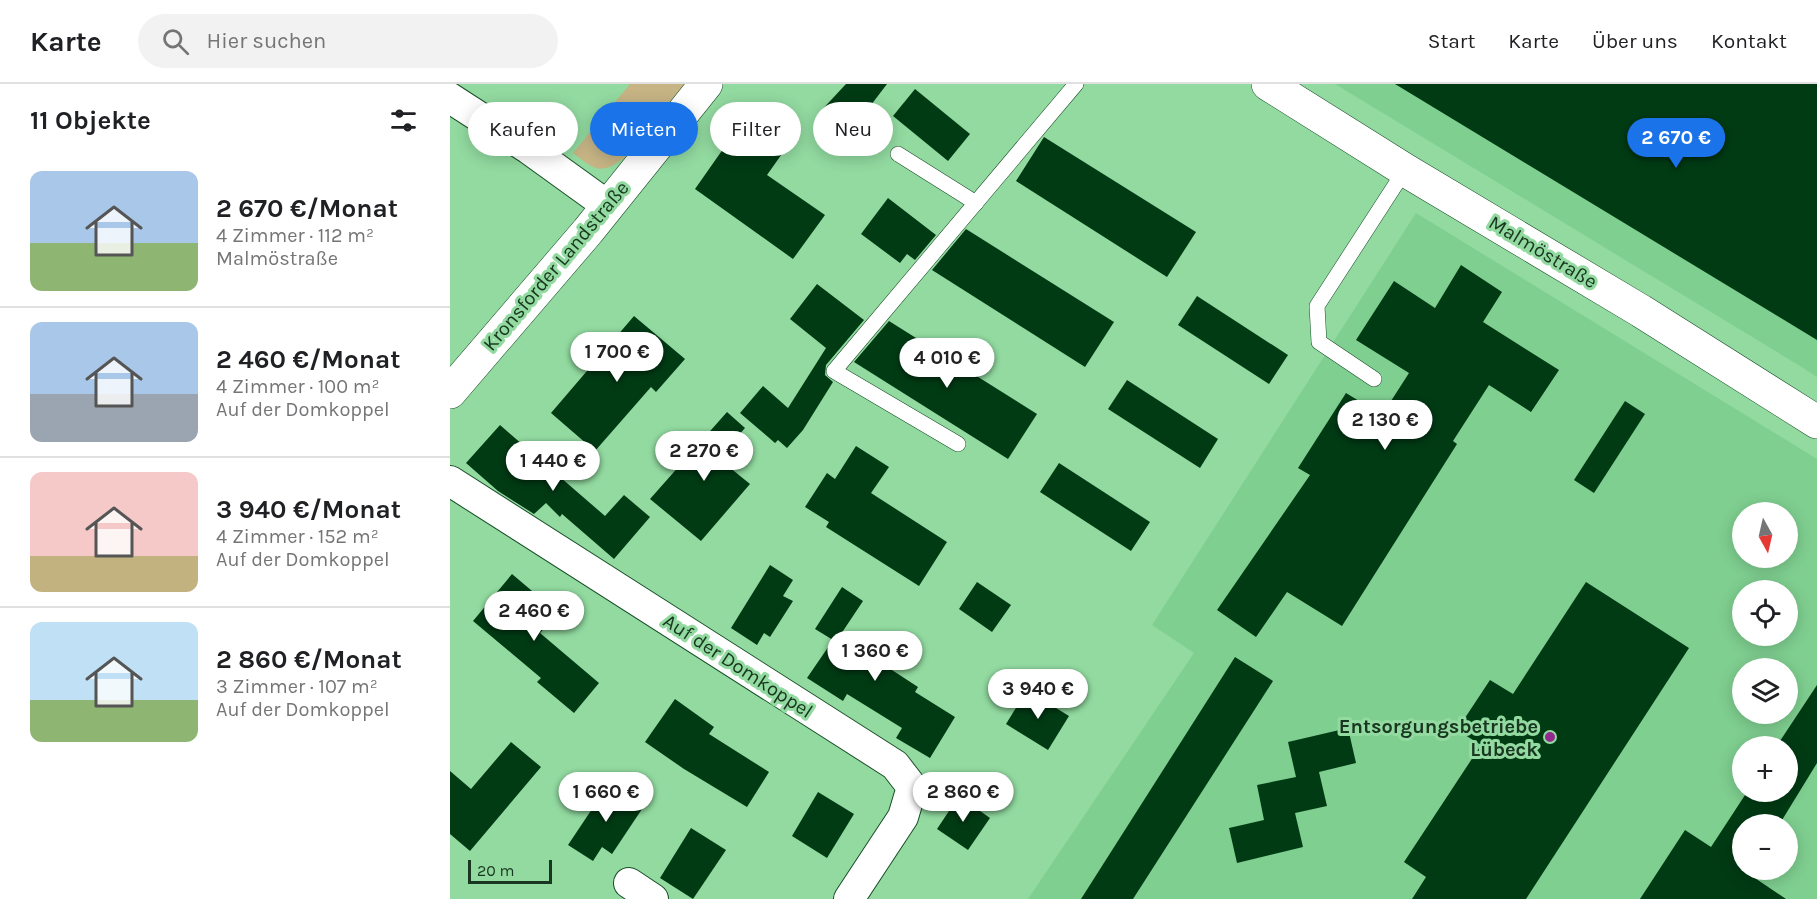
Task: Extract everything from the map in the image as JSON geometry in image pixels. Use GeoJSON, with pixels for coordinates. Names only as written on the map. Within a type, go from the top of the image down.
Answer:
{"type":"FeatureCollection","features":[{"type":"Feature","properties":{"kind":"street","name":"Kronsforder Landstraße"},"geometry":{"type":"LineString","coordinates":[[450,392],[588,231],[706,84]]}},
{"type":"Feature","properties":{"kind":"street","name":"Malmöstraße"},"geometry":{"type":"LineString","coordinates":[[1268,84],[1405,170],[1641,311],[1817,422]]}},
{"type":"Feature","properties":{"kind":"street"},"geometry":{"type":"LineString","coordinates":[[450,99],[529,149],[608,206]]}},
{"type":"Feature","properties":{"kind":"street","name":"Auf der Domkoppel"},"geometry":{"type":"LineString","coordinates":[[450,481],[894,765],[912,787],[903,817],[849,899]]}},
{"type":"Feature","properties":{"kind":"lane"},"geometry":{"type":"LineString","coordinates":[[958,444],[834,371],[1076,84]]}},
{"type":"Feature","properties":{"kind":"lane"},"geometry":{"type":"LineString","coordinates":[[898,154],[976,203]]}},
{"type":"Feature","properties":{"kind":"lane"},"geometry":{"type":"LineString","coordinates":[[1374,379],[1318,342],[1317,306],[1405,170]]}},
{"type":"Feature","properties":{"kind":"shaded area"},"geometry":{"type":"Polygon","coordinates":[[[630,84],[686,84],[671,102],[615,102],[630,84]]]}},
{"type":"Feature","properties":{"kind":"shaded area"},"geometry":{"type":"Polygon","coordinates":[[[1335,84],[1817,84],[1817,377],[1800,366],[1335,84]]]}},
{"type":"Feature","properties":{"kind":"shaded area"},"geometry":{"type":"Polygon","coordinates":[[[590,132],[590,156],[626,156],[610,167],[598,168],[577,156],[578,147],[590,132]]]}},
{"type":"Feature","properties":{"kind":"shaded area"},"geometry":{"type":"Polygon","coordinates":[[[1416,213],[1817,459],[1817,899],[1028,899],[1194,653],[1152,625],[1416,213]]]}},
{"type":"Feature","properties":{"kind":"building"},"geometry":{"type":"Polygon","coordinates":[[[846,84],[887,84],[873,102],[829,102],[846,84]]]}},
{"type":"Feature","properties":{"kind":"building"},"geometry":{"type":"Polygon","coordinates":[[[1395,84],[1817,84],[1817,340],[1672,252],[1395,84]]]}},
{"type":"Feature","properties":{"kind":"building"},"geometry":{"type":"Polygon","coordinates":[[[915,89],[970,134],[948,161],[893,116],[915,89]]]}},
{"type":"Feature","properties":{"kind":"building"},"geometry":{"type":"Polygon","coordinates":[[[1044,137],[1196,232],[1167,277],[1016,181],[1044,137]]]}},
{"type":"Feature","properties":{"kind":"building"},"geometry":{"type":"Polygon","coordinates":[[[718,156],[780,156],[767,175],[825,215],[793,259],[695,189],[718,156]]]}},
{"type":"Feature","properties":{"kind":"building"},"geometry":{"type":"Polygon","coordinates":[[[888,198],[936,235],[915,260],[907,254],[900,263],[861,234],[888,198]]]}},
{"type":"Feature","properties":{"kind":"building"},"geometry":{"type":"Polygon","coordinates":[[[966,229],[1114,322],[1085,367],[932,270],[966,229]]]}},
{"type":"Feature","properties":{"kind":"building"},"geometry":{"type":"Polygon","coordinates":[[[1461,265],[1502,292],[1483,322],[1559,370],[1531,412],[1489,385],[1453,441],[1457,444],[1342,626],[1287,592],[1256,637],[1217,610],[1310,475],[1298,468],[1346,393],[1382,415],[1409,373],[1356,340],[1394,281],[1435,308],[1461,265]]]}},
{"type":"Feature","properties":{"kind":"building"},"geometry":{"type":"Polygon","coordinates":[[[817,284],[864,320],[826,365],[825,375],[833,382],[803,430],[787,448],[778,440],[775,443],[740,413],[763,386],[788,408],[826,348],[790,319],[817,284]]]}},
{"type":"Feature","properties":{"kind":"building"},"geometry":{"type":"Polygon","coordinates":[[[1197,296],[1288,355],[1269,384],[1178,325],[1197,296]]]}},
{"type":"Feature","properties":{"kind":"building"},"geometry":{"type":"Polygon","coordinates":[[[634,316],[685,359],[656,392],[651,387],[595,451],[551,413],[634,316]]]}},
{"type":"Feature","properties":{"kind":"building"},"geometry":{"type":"Polygon","coordinates":[[[889,321],[1037,414],[1008,459],[854,362],[889,321]]]}},
{"type":"Feature","properties":{"kind":"building"},"geometry":{"type":"Polygon","coordinates":[[[1127,380],[1218,439],[1200,468],[1108,409],[1127,380]]]}},
{"type":"Feature","properties":{"kind":"building"},"geometry":{"type":"Polygon","coordinates":[[[1625,401],[1645,414],[1594,493],[1574,480],[1625,401]]]}},
{"type":"Feature","properties":{"kind":"building"},"geometry":{"type":"Polygon","coordinates":[[[727,412],[745,428],[718,458],[750,484],[701,541],[650,499],[727,412]]]}},
{"type":"Feature","properties":{"kind":"building"},"geometry":{"type":"Polygon","coordinates":[[[500,425],[605,516],[624,495],[650,517],[614,559],[562,514],[560,517],[546,503],[534,514],[498,491],[466,463],[500,425]]]}},
{"type":"Feature","properties":{"kind":"building"},"geometry":{"type":"Polygon","coordinates":[[[856,446],[889,467],[871,493],[947,542],[919,586],[826,527],[829,522],[805,507],[827,473],[835,479],[856,446]]]}},
{"type":"Feature","properties":{"kind":"building"},"geometry":{"type":"Polygon","coordinates":[[[1059,463],[1150,522],[1131,551],[1040,492],[1059,463]]]}},
{"type":"Feature","properties":{"kind":"building"},"geometry":{"type":"Polygon","coordinates":[[[770,565],[793,580],[783,596],[793,601],[770,637],[764,633],[757,645],[731,628],[770,565]]]}},
{"type":"Feature","properties":{"kind":"building"},"geometry":{"type":"Polygon","coordinates":[[[512,574],[558,613],[540,633],[599,683],[574,713],[537,682],[541,678],[473,621],[512,574]]]}},
{"type":"Feature","properties":{"kind":"building"},"geometry":{"type":"Polygon","coordinates":[[[977,582],[1011,605],[992,632],[959,609],[977,582]]]}},
{"type":"Feature","properties":{"kind":"building","name":"Entsorgungsbetriebe Lübeck"},"geometry":{"type":"Polygon","coordinates":[[[1586,582],[1689,648],[1526,899],[1412,899],[1426,877],[1404,862],[1481,745],[1457,730],[1490,680],[1513,694],[1586,582]]]}},
{"type":"Feature","properties":{"kind":"building"},"geometry":{"type":"Polygon","coordinates":[[[842,587],[863,601],[841,634],[918,687],[915,692],[955,717],[930,758],[896,738],[902,728],[847,694],[843,701],[807,678],[833,640],[815,629],[842,587]]]}},
{"type":"Feature","properties":{"kind":"building"},"geometry":{"type":"Polygon","coordinates":[[[1235,657],[1273,681],[1133,899],[1081,899],[1235,657]]]}},
{"type":"Feature","properties":{"kind":"building"},"geometry":{"type":"Polygon","coordinates":[[[1817,685],[1817,763],[1798,794],[1798,736],[1783,736],[1791,724],[1798,724],[1798,714],[1817,685]]]}},
{"type":"Feature","properties":{"kind":"building"},"geometry":{"type":"Polygon","coordinates":[[[1027,690],[1069,716],[1048,750],[1006,724],[1027,690]]]}},
{"type":"Feature","properties":{"kind":"building"},"geometry":{"type":"Polygon","coordinates":[[[675,699],[714,727],[709,734],[769,772],[747,807],[684,769],[645,742],[675,699]]]}},
{"type":"Feature","properties":{"kind":"building"},"geometry":{"type":"Polygon","coordinates":[[[1348,728],[1356,763],[1319,772],[1327,806],[1295,813],[1303,847],[1237,863],[1229,828],[1264,820],[1257,785],[1296,777],[1288,742],[1348,728]]]}},
{"type":"Feature","properties":{"kind":"building"},"geometry":{"type":"Polygon","coordinates":[[[511,742],[541,767],[470,851],[450,834],[450,771],[471,789],[511,742]]]}},
{"type":"Feature","properties":{"kind":"building"},"geometry":{"type":"Polygon","coordinates":[[[610,782],[644,806],[612,854],[602,847],[593,861],[568,845],[610,782]]]}},
{"type":"Feature","properties":{"kind":"building"},"geometry":{"type":"Polygon","coordinates":[[[818,792],[854,814],[827,858],[792,836],[818,792]]]}},
{"type":"Feature","properties":{"kind":"building"},"geometry":{"type":"Polygon","coordinates":[[[959,796],[990,818],[968,850],[937,829],[959,796]]]}},
{"type":"Feature","properties":{"kind":"building"},"geometry":{"type":"Polygon","coordinates":[[[1740,802],[1793,802],[1786,814],[1733,814],[1740,802]]]}},
{"type":"Feature","properties":{"kind":"building"},"geometry":{"type":"Polygon","coordinates":[[[1732,815],[1732,880],[1758,880],[1786,899],[1640,899],[1685,830],[1711,847],[1732,815]]]}},
{"type":"Feature","properties":{"kind":"building"},"geometry":{"type":"Polygon","coordinates":[[[691,828],[726,850],[693,899],[660,878],[691,828]]]}},
{"type":"Feature","properties":{"kind":"place","name":"Entsorgungsbetriebe Lübeck"},"geometry":{"type":"Point","coordinates":[1550,737]}}]}
